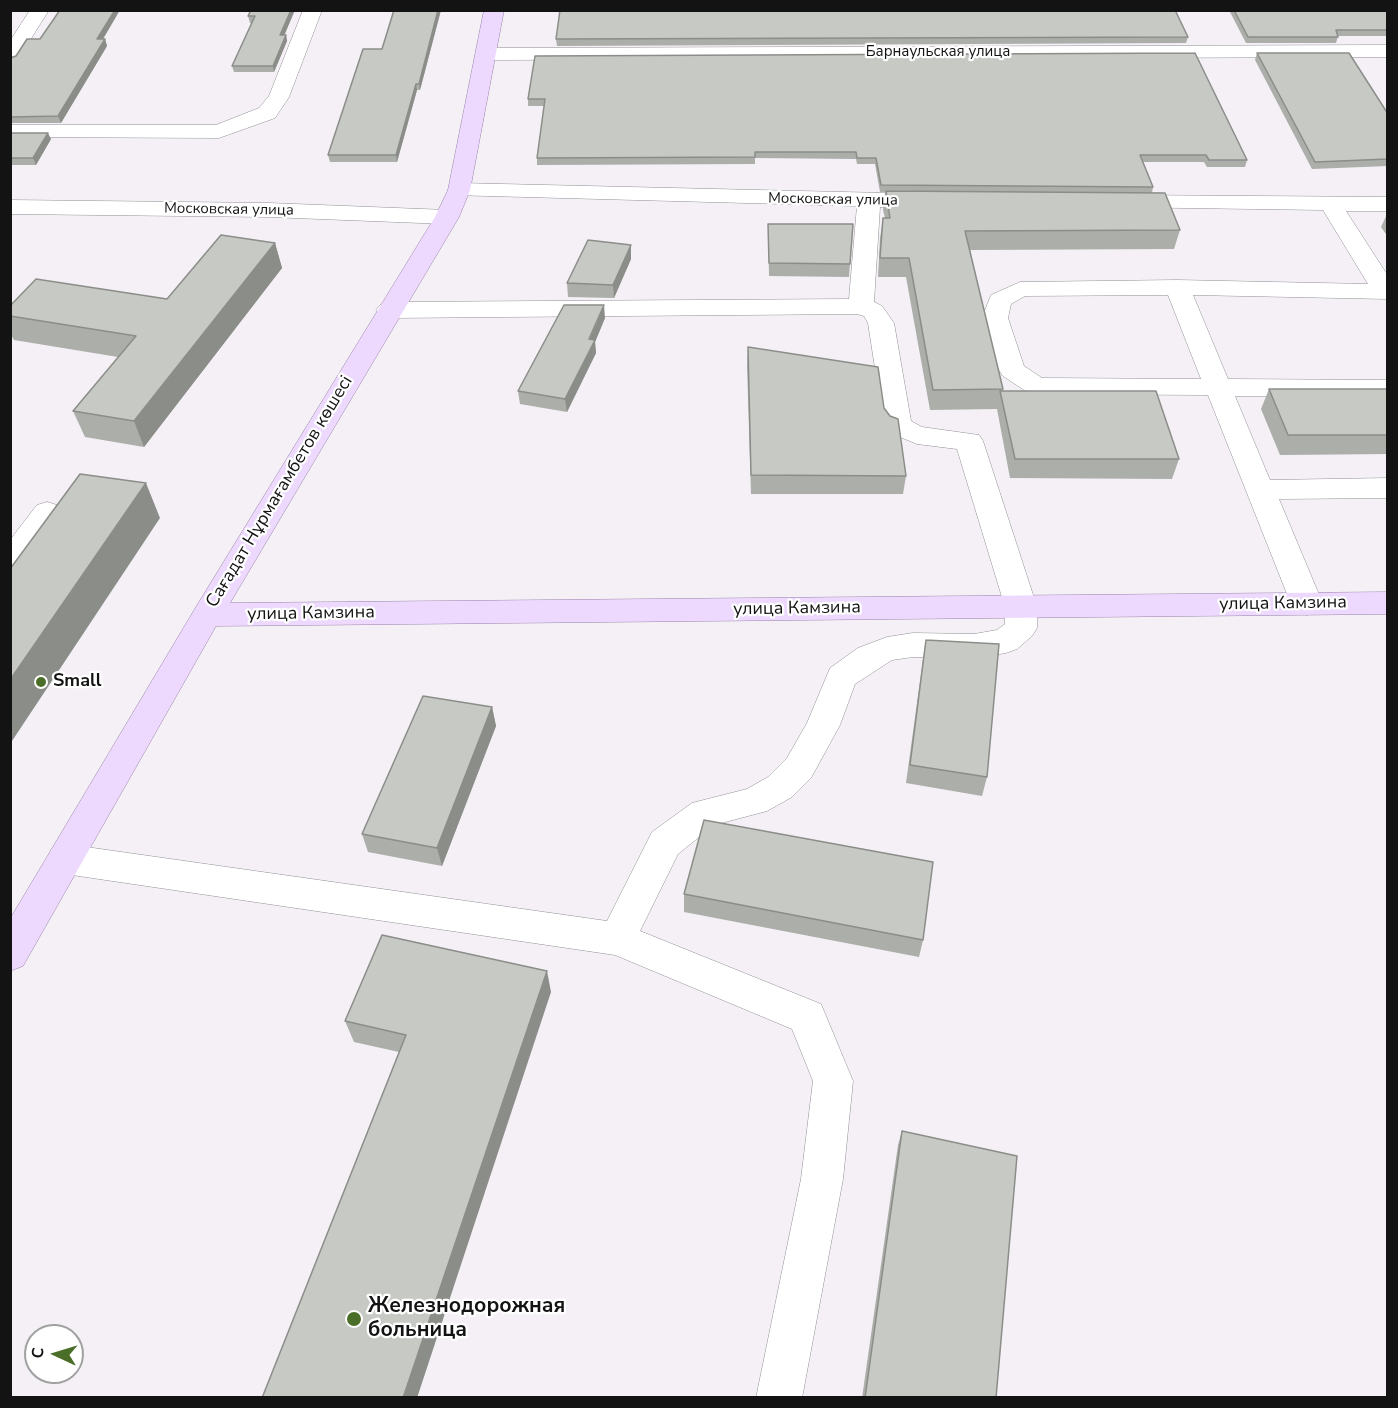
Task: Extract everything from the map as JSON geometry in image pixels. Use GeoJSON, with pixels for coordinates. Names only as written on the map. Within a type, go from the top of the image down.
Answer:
{"type":"FeatureCollection","features":[{"type":"Feature","properties":{"kind":"main road","name":"Сағадат Нұрмағамбетов көшесі"},"geometry":{"type":"LineString","coordinates":[[10,954],[207,615],[447,217],[459,190],[488,54],[494,10]]}},
{"type":"Feature","properties":{"kind":"main road","name":"улица Камзина"},"geometry":{"type":"LineString","coordinates":[[207,615],[1388,603]]}},
{"type":"Feature","properties":{"kind":"street"},"geometry":{"type":"LineString","coordinates":[[10,57],[40,10]]}},
{"type":"Feature","properties":{"kind":"street"},"geometry":{"type":"LineString","coordinates":[[10,131],[219,132],[267,113],[279,97],[313,10]]}},
{"type":"Feature","properties":{"kind":"street","name":"Барнаульская улица"},"geometry":{"type":"LineString","coordinates":[[488,54],[1388,51]]}},
{"type":"Feature","properties":{"kind":"street","name":"Московская улица"},"geometry":{"type":"LineString","coordinates":[[459,190],[869,201],[952,201]]}},
{"type":"Feature","properties":{"kind":"street"},"geometry":{"type":"LineString","coordinates":[[861,306],[869,201]]}},
{"type":"Feature","properties":{"kind":"street"},"geometry":{"type":"LineString","coordinates":[[1105,201],[1388,204]]}},
{"type":"Feature","properties":{"kind":"street"},"geometry":{"type":"LineString","coordinates":[[1329,202],[1386,295]]}},
{"type":"Feature","properties":{"kind":"street","name":"Московская улица"},"geometry":{"type":"LineString","coordinates":[[10,207],[269,210],[447,217]]}},
{"type":"Feature","properties":{"kind":"street"},"geometry":{"type":"LineString","coordinates":[[1386,295],[1177,287],[1020,289],[1000,300],[995,318],[1012,370],[1036,386],[1218,385],[1388,388]]}},
{"type":"Feature","properties":{"kind":"street"},"geometry":{"type":"LineString","coordinates":[[1177,287],[1307,604]]}},
{"type":"Feature","properties":{"kind":"street"},"geometry":{"type":"LineString","coordinates":[[389,310],[861,306],[873,311],[881,323],[898,426],[917,435],[969,441],[1021,607],[1021,628],[1006,640],[974,646],[914,645],[887,649],[868,657],[841,677],[823,725],[800,768],[780,787],[755,801],[704,813],[665,843],[617,939]]}},
{"type":"Feature","properties":{"kind":"street"},"geometry":{"type":"LineString","coordinates":[[1261,490],[1388,488]]}},
{"type":"Feature","properties":{"kind":"street"},"geometry":{"type":"LineString","coordinates":[[10,562],[47,512]]}},
{"type":"Feature","properties":{"kind":"street"},"geometry":{"type":"LineString","coordinates":[[65,859],[617,939],[807,1017],[833,1082],[822,1179],[779,1398]]}},
{"type":"Feature","properties":{"kind":"building"},"geometry":{"type":"Polygon","coordinates":[[[60,10],[115,10],[97,39],[105,39],[58,116],[10,117],[10,58],[16,56],[27,39],[40,39],[60,10]]]}},
{"type":"Feature","properties":{"kind":"building"},"geometry":{"type":"Polygon","coordinates":[[[251,10],[291,10],[280,35],[286,35],[273,66],[232,66],[255,16],[248,16],[251,10]]]}},
{"type":"Feature","properties":{"kind":"building"},"geometry":{"type":"Polygon","coordinates":[[[394,10],[438,10],[419,84],[416,84],[396,155],[328,155],[363,49],[382,49],[394,10]]]}},
{"type":"Feature","properties":{"kind":"building"},"geometry":{"type":"Polygon","coordinates":[[[560,10],[1175,10],[1188,37],[556,39],[560,10]]]}},
{"type":"Feature","properties":{"kind":"building"},"geometry":{"type":"Polygon","coordinates":[[[1234,10],[1388,10],[1388,30],[1336,30],[1338,37],[1248,37],[1234,10]]]}},
{"type":"Feature","properties":{"kind":"building"},"geometry":{"type":"Polygon","coordinates":[[[1195,53],[1247,160],[1209,160],[1206,155],[1140,155],[1153,187],[881,185],[876,158],[857,158],[856,152],[755,152],[755,157],[537,158],[545,99],[528,99],[535,56],[1195,53]]]}},
{"type":"Feature","properties":{"kind":"building"},"geometry":{"type":"Polygon","coordinates":[[[1257,53],[1349,53],[1388,114],[1388,159],[1315,162],[1257,53]]]}},
{"type":"Feature","properties":{"kind":"building"},"geometry":{"type":"Polygon","coordinates":[[[10,133],[48,133],[33,158],[10,158],[10,133]]]}},
{"type":"Feature","properties":{"kind":"building"},"geometry":{"type":"Polygon","coordinates":[[[886,191],[1165,193],[1180,230],[965,231],[1003,389],[933,390],[909,258],[880,258],[883,218],[890,218],[886,191]]]}},
{"type":"Feature","properties":{"kind":"building"},"geometry":{"type":"Polygon","coordinates":[[[768,224],[853,224],[850,264],[769,263],[768,224]]]}},
{"type":"Feature","properties":{"kind":"building"},"geometry":{"type":"Polygon","coordinates":[[[221,235],[275,243],[134,421],[73,411],[136,336],[10,316],[10,306],[36,279],[167,299],[221,235]]]}},
{"type":"Feature","properties":{"kind":"building"},"geometry":{"type":"Polygon","coordinates":[[[588,240],[631,245],[613,285],[567,283],[588,240]]]}},
{"type":"Feature","properties":{"kind":"building"},"geometry":{"type":"Polygon","coordinates":[[[564,305],[604,305],[589,339],[595,340],[565,399],[518,391],[564,305]]]}},
{"type":"Feature","properties":{"kind":"building"},"geometry":{"type":"Polygon","coordinates":[[[748,347],[878,367],[884,408],[890,416],[898,419],[906,476],[751,475],[748,347]]]}},
{"type":"Feature","properties":{"kind":"building"},"geometry":{"type":"Polygon","coordinates":[[[1269,389],[1388,389],[1388,435],[1288,435],[1269,389]]]}},
{"type":"Feature","properties":{"kind":"building"},"geometry":{"type":"Polygon","coordinates":[[[1000,391],[1156,391],[1179,459],[1015,459],[1000,391]]]}},
{"type":"Feature","properties":{"kind":"building"},"geometry":{"type":"Polygon","coordinates":[[[80,474],[146,483],[10,680],[10,569],[80,474]]]}},
{"type":"Feature","properties":{"kind":"building"},"geometry":{"type":"Polygon","coordinates":[[[926,640],[999,644],[987,777],[910,765],[926,640]]]}},
{"type":"Feature","properties":{"kind":"building"},"geometry":{"type":"Polygon","coordinates":[[[423,696],[492,707],[437,848],[362,834],[423,696]]]}},
{"type":"Feature","properties":{"kind":"building"},"geometry":{"type":"Polygon","coordinates":[[[704,820],[933,862],[923,940],[684,894],[704,820]]]}},
{"type":"Feature","properties":{"kind":"building"},"geometry":{"type":"Polygon","coordinates":[[[382,935],[547,971],[403,1398],[262,1398],[406,1035],[345,1021],[382,935]]]}},
{"type":"Feature","properties":{"kind":"building"},"geometry":{"type":"Polygon","coordinates":[[[902,1131],[1017,1156],[996,1398],[865,1398],[902,1131]]]}},
{"type":"Feature","properties":{"kind":"place","name":"Small"},"geometry":{"type":"Point","coordinates":[41,682]}},
{"type":"Feature","properties":{"kind":"place","name":"Железнодорожная больница"},"geometry":{"type":"Point","coordinates":[354,1319]}}]}
